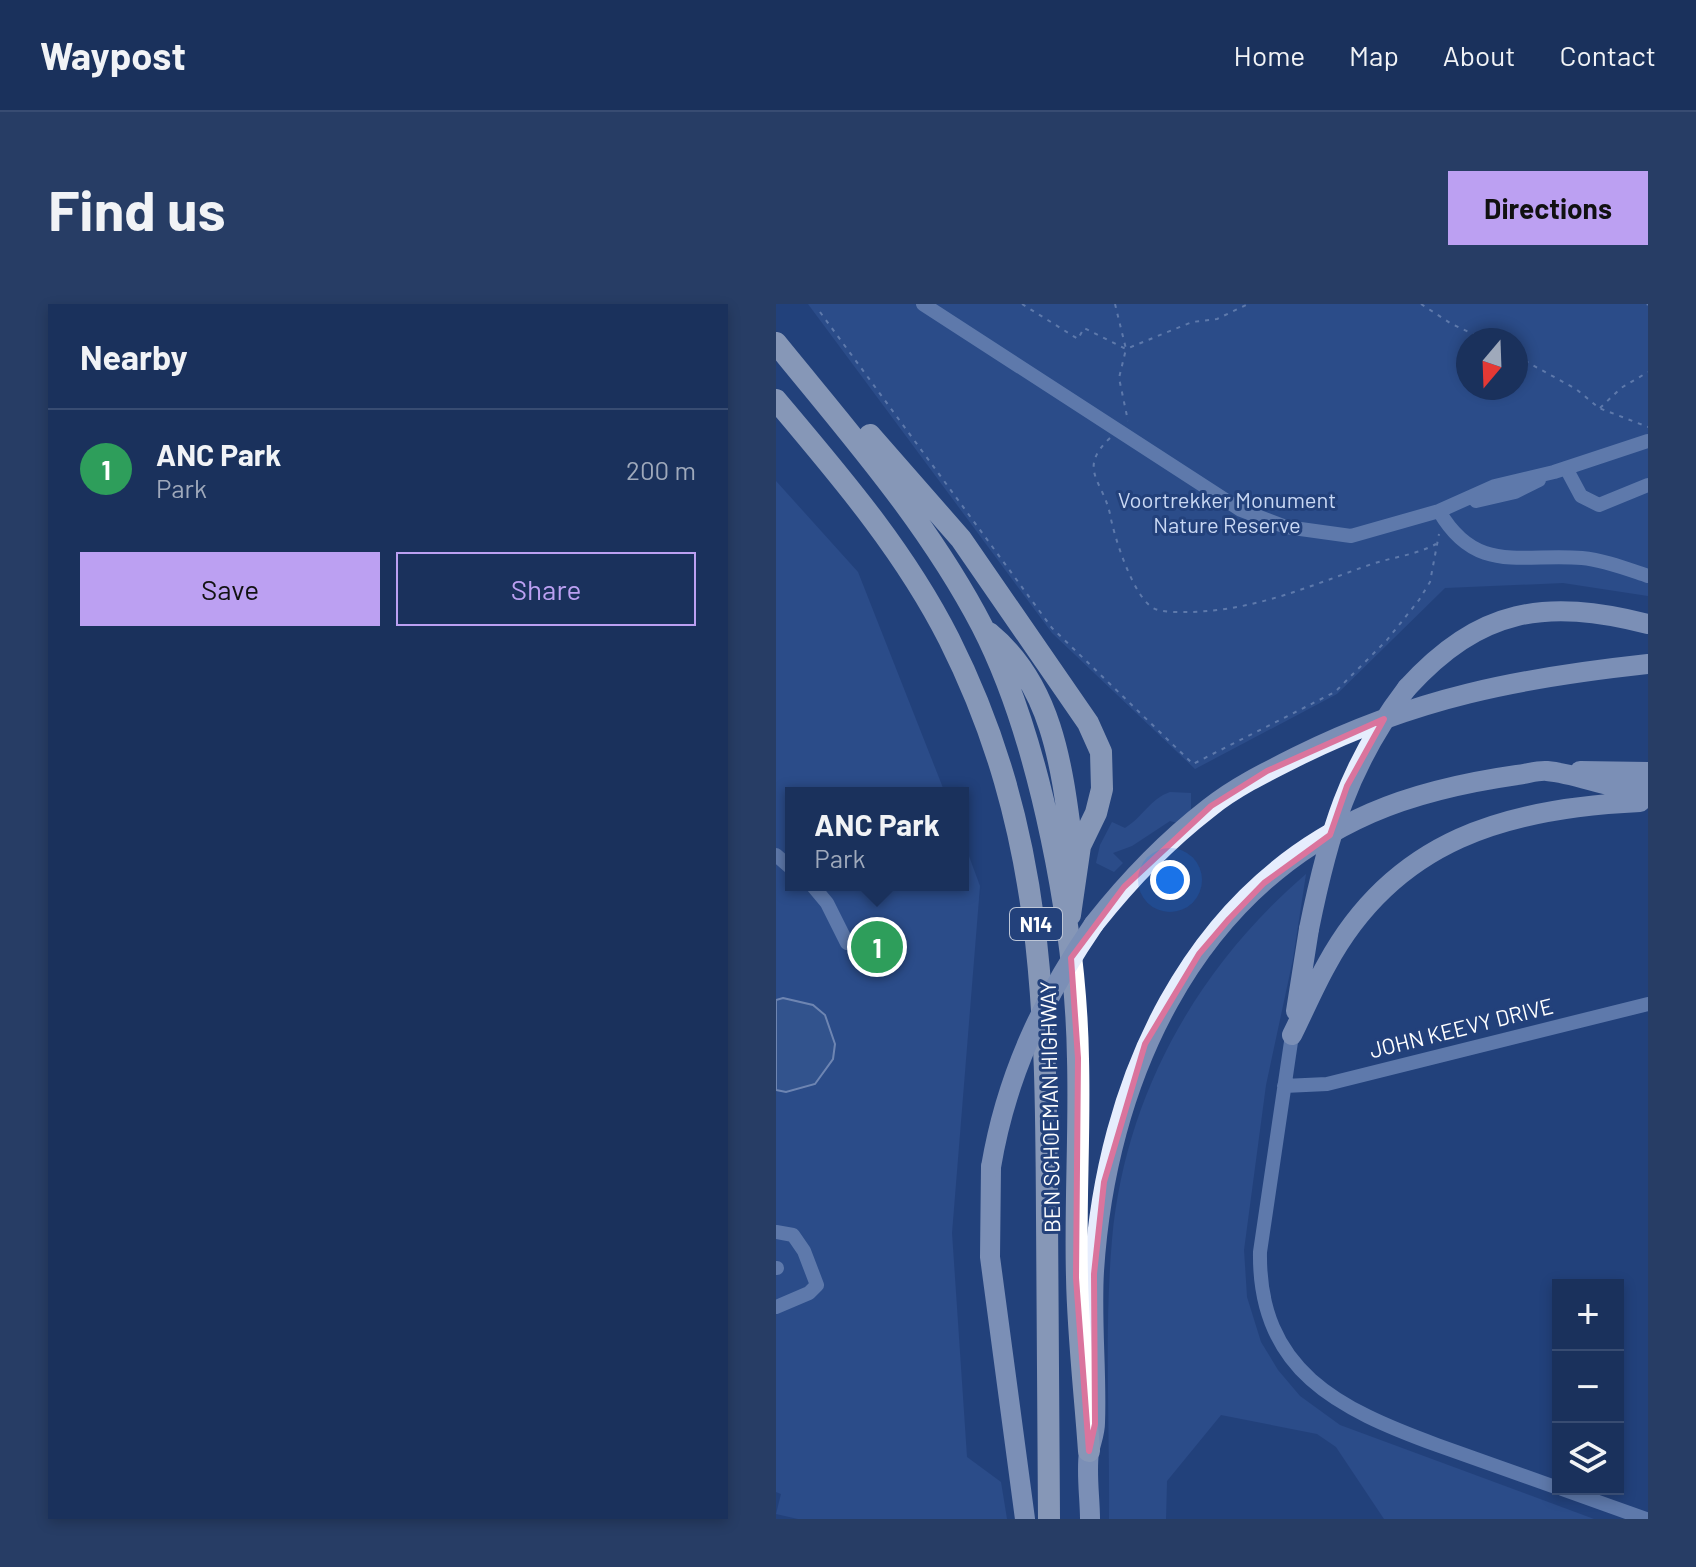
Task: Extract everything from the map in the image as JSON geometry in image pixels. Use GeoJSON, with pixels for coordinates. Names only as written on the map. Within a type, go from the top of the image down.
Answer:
{"type":"FeatureCollection","features":[{"type":"Feature","properties":{"kind":"highway","name":"BEN SCHOEMAN HIGHWAY"},"geometry":{"type":"LineString","coordinates":[[778,334],[880,470],[945,564],[982,627],[1026,741],[1051,843],[1074,979],[1078,1058],[1076,1278],[1089,1451]]}},
{"type":"Feature","properties":{"kind":"highway"},"geometry":{"type":"LineString","coordinates":[[778,334],[961,539],[1088,723],[1101,752],[1102,789],[1075,868]]}},
{"type":"Feature","properties":{"kind":"highway","name":"BEN SCHOEMAN HIGHWAY"},"geometry":{"type":"LineString","coordinates":[[776,400],[868,509],[949,639],[995,753],[1020,841],[1034,905],[1046,1065],[1049,1519]]}},
{"type":"Feature","properties":{"kind":"highway"},"geometry":{"type":"LineString","coordinates":[[982,627],[1018,663],[1045,708],[1058,752],[1075,868],[1072,908],[1066,927]]}},
{"type":"Feature","properties":{"kind":"main road"},"geometry":{"type":"LineString","coordinates":[[1292,1035],[1324,855],[1347,786],[1380,724],[1407,688],[1462,638],[1497,621],[1534,612],[1567,610],[1648,624]]}},
{"type":"Feature","properties":{"kind":"main road"},"geometry":{"type":"LineString","coordinates":[[1025,1519],[990,1257],[991,1167],[998,1125],[1026,1039],[1054,986],[1094,924],[1166,844],[1211,806],[1267,771],[1402,711],[1476,689],[1547,675],[1648,664]]}},
{"type":"Feature","properties":{"kind":"main road"},"geometry":{"type":"LineString","coordinates":[[1089,1451],[1095,1424],[1094,1274],[1104,1182],[1122,1107],[1145,1044],[1167,1002],[1199,954],[1264,883],[1308,848],[1350,823],[1394,803],[1474,781],[1548,771],[1648,772]]}},
{"type":"Feature","properties":{"kind":"main road"},"geometry":{"type":"LineString","coordinates":[[1548,771],[1621,790],[1648,791]]}},
{"type":"Feature","properties":{"kind":"main road"},"geometry":{"type":"LineString","coordinates":[[1292,1035],[1327,964],[1352,926],[1413,863],[1461,835],[1499,821],[1562,808],[1648,801]]}},
{"type":"Feature","properties":{"kind":"main road","name":"BEN SCHOEMAN HIGHWAY"},"geometry":{"type":"LineString","coordinates":[[1089,1451],[1090,1519]]}},
{"type":"Feature","properties":{"kind":"street"},"geometry":{"type":"LineString","coordinates":[[923,304],[1241,510],[1286,527],[1351,536],[1439,511],[1495,486],[1560,470],[1648,441]]}},
{"type":"Feature","properties":{"kind":"street"},"geometry":{"type":"LineString","coordinates":[[1560,470],[1581,496],[1599,505],[1648,485]]}},
{"type":"Feature","properties":{"kind":"street"},"geometry":{"type":"LineString","coordinates":[[1439,511],[1448,526],[1471,548],[1484,554],[1518,559],[1587,559],[1648,576]]}},
{"type":"Feature","properties":{"kind":"street"},"geometry":{"type":"LineString","coordinates":[[817,891],[827,903],[847,943]]}},
{"type":"Feature","properties":{"kind":"street","name":"JOHN KEEVY DRIVE"},"geometry":{"type":"LineString","coordinates":[[1284,1086],[1327,1084],[1648,1004]]}},
{"type":"Feature","properties":{"kind":"street"},"geometry":{"type":"LineString","coordinates":[[1292,1035],[1259,1287],[1280,1346],[1328,1396],[1365,1418],[1552,1485]]}},
{"type":"Feature","properties":{"kind":"street"},"geometry":{"type":"LineString","coordinates":[[776,1232],[793,1235],[804,1251],[817,1285],[809,1293],[776,1307]]}},
{"type":"Feature","properties":{"kind":"street"},"geometry":{"type":"LineString","coordinates":[[1579,1495],[1646,1519]]}},
{"type":"Feature","properties":{"kind":"path"},"geometry":{"type":"LineString","coordinates":[[1022,304],[1078,339],[1084,328],[1126,349],[1192,322],[1217,319],[1248,304]]}},
{"type":"Feature","properties":{"kind":"path"},"geometry":{"type":"LineString","coordinates":[[1115,304],[1126,349],[1119,378],[1130,431],[1101,447],[1092,471],[1108,504],[1133,579],[1146,601],[1156,610],[1216,611],[1252,606],[1305,591],[1326,579],[1438,543]]}},
{"type":"Feature","properties":{"kind":"path"},"geometry":{"type":"LineString","coordinates":[[1421,304],[1464,328]]}},
{"type":"Feature","properties":{"kind":"path"},"geometry":{"type":"LineString","coordinates":[[820,312],[1052,628],[1193,764],[1335,692],[1387,640],[1419,600],[1430,582],[1440,530],[1448,526]]}},
{"type":"Feature","properties":{"kind":"path"},"geometry":{"type":"LineString","coordinates":[[1528,363],[1576,389],[1599,408],[1648,427]]}},
{"type":"Feature","properties":{"kind":"path"},"geometry":{"type":"LineString","coordinates":[[1599,408],[1621,388],[1648,372]]}},
{"type":"Feature","properties":{"kind":"highlighted area"},"geometry":{"type":"Polygon","coordinates":[[[1384,719],[1347,786],[1330,835],[1264,883],[1229,919],[1199,954],[1145,1044],[1104,1182],[1094,1274],[1095,1424],[1089,1451],[1076,1278],[1078,1058],[1071,958],[1124,887],[1211,806],[1267,771],[1384,719]]]}},
{"type":"Feature","properties":{"kind":"green space","name":"Voortrekker Monument Nature Reserve"},"geometry":{"type":"Polygon","coordinates":[[[808,304],[1648,304],[1648,596],[1563,583],[1445,588],[1337,694],[1195,769],[1052,633],[808,304]]]}},
{"type":"Feature","properties":{"kind":"green space"},"geometry":{"type":"Polygon","coordinates":[[[776,481],[858,572],[943,787],[785,787],[785,891],[969,891],[969,856],[980,886],[952,1233],[967,1457],[1001,1482],[1007,1519],[798,1519],[776,1514],[781,1494],[776,1492],[776,481]]]}},
{"type":"Feature","properties":{"kind":"green space"},"geometry":{"type":"Polygon","coordinates":[[[1170,792],[1191,793],[1191,815],[1185,825],[1170,821],[1132,846],[1113,853],[1123,863],[1114,872],[1096,863],[1100,845],[1112,822],[1125,828],[1157,799],[1170,792]]]}},
{"type":"Feature","properties":{"kind":"green space"},"geometry":{"type":"Polygon","coordinates":[[[1306,874],[1293,959],[1266,1085],[1244,1250],[1247,1297],[1261,1342],[1278,1370],[1300,1396],[1340,1425],[1594,1519],[1384,1519],[1336,1447],[1317,1434],[1221,1415],[1167,1481],[1166,1519],[1109,1519],[1108,1344],[1112,1240],[1132,1135],[1150,1085],[1200,993],[1232,950],[1306,874]]]}},
{"type":"Feature","properties":{"kind":"building"},"geometry":{"type":"Polygon","coordinates":[[[783,998],[813,1005],[825,1015],[835,1044],[833,1059],[815,1084],[786,1092],[776,1090],[776,1000],[783,998]]]}},
{"type":"Feature","properties":{"kind":"place","name":"ANC Park"},"geometry":{"type":"Point","coordinates":[877,947]}}]}
